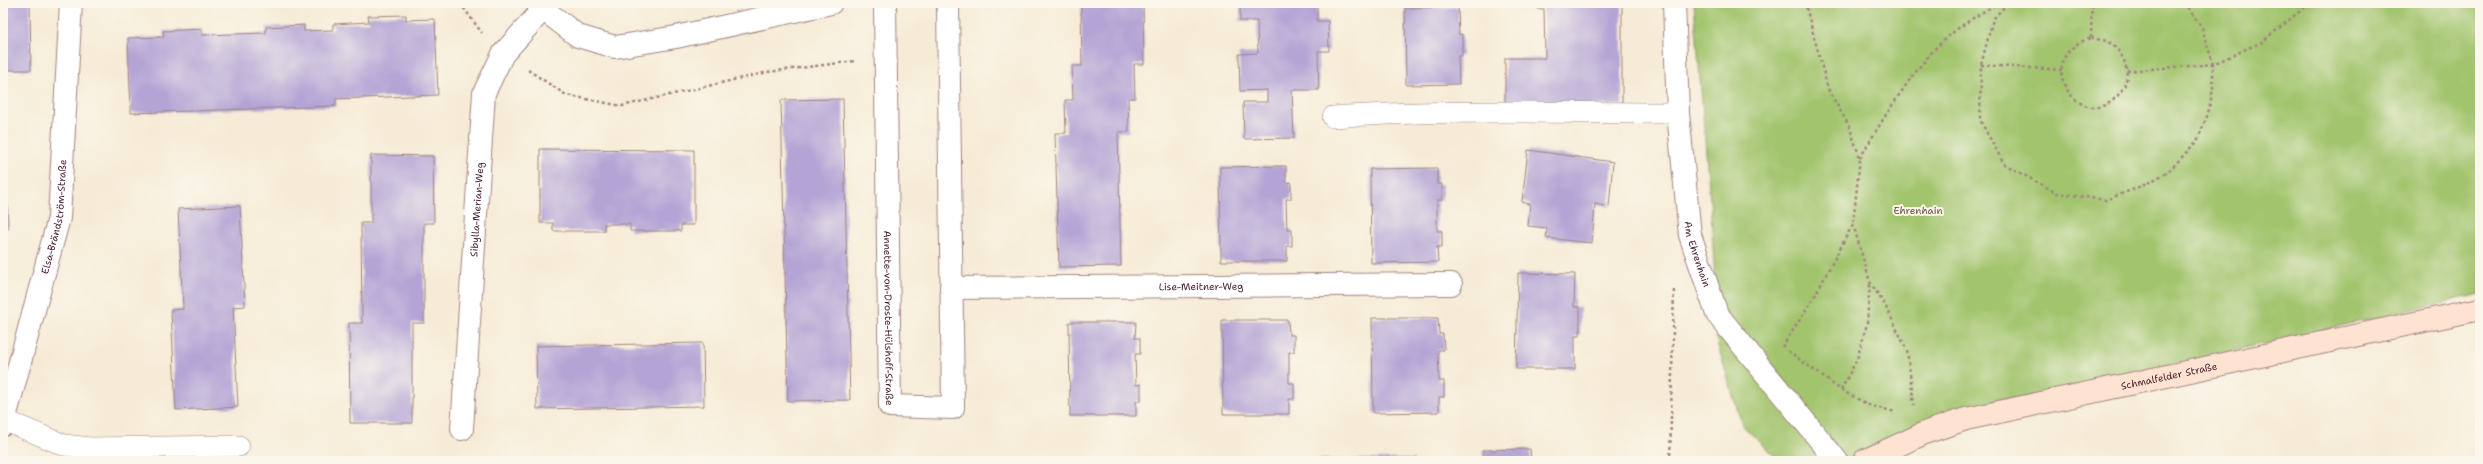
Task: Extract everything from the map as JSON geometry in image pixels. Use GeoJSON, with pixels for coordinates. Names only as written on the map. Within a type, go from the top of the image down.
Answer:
{"type":"FeatureCollection","features":[{"type":"Feature","properties":{"kind":"main road","name":"Schmalfelder Straße"},"geometry":{"type":"LineString","coordinates":[[1864,461],[1927,432],[1966,419],[2480,309]]}},
{"type":"Feature","properties":{"kind":"street","name":"Elsa-Brändström-Straße"},"geometry":{"type":"LineString","coordinates":[[4,423],[60,218],[71,3]]}},
{"type":"Feature","properties":{"kind":"street"},"geometry":{"type":"LineString","coordinates":[[541,6],[578,36],[614,47],[676,37],[831,3]]}},
{"type":"Feature","properties":{"kind":"street","name":"Annette-von-Droste-Hülshoff-Straße"},"geometry":{"type":"LineString","coordinates":[[884,3],[890,406],[953,408],[948,3]]}},
{"type":"Feature","properties":{"kind":"street","name":"Am Ehrenhain"},"geometry":{"type":"LineString","coordinates":[[1674,3],[1678,113],[1690,235],[1717,314],[1837,461]]}},
{"type":"Feature","properties":{"kind":"street","name":"Sibylla-Merian-Weg"},"geometry":{"type":"LineString","coordinates":[[462,429],[484,92],[503,54],[541,6]]}},
{"type":"Feature","properties":{"kind":"street","name":"Lise-Meitner-Weg"},"geometry":{"type":"LineString","coordinates":[[951,288],[1451,284]]}},
{"type":"Feature","properties":{"kind":"lane"},"geometry":{"type":"LineString","coordinates":[[1333,118],[1380,114],[1678,113]]}},
{"type":"Feature","properties":{"kind":"lane"},"geometry":{"type":"LineString","coordinates":[[4,423],[64,445],[90,448],[239,446]]}},
{"type":"Feature","properties":{"kind":"path"},"geometry":{"type":"LineString","coordinates":[[460,3],[476,27],[503,54],[566,95],[622,106],[768,72],[885,57]]}},
{"type":"Feature","properties":{"kind":"path"},"geometry":{"type":"LineString","coordinates":[[1769,376],[1782,346],[1812,301],[1853,224],[1860,158],[1849,126],[1828,90],[1805,3]]}},
{"type":"Feature","properties":{"kind":"path"},"geometry":{"type":"LineString","coordinates":[[1860,158],[1893,105],[1934,50],[1967,22],[1998,3]]}},
{"type":"Feature","properties":{"kind":"path"},"geometry":{"type":"LineString","coordinates":[[2008,3],[1993,19],[1982,65],[1980,120],[2004,164],[2057,193],[2106,200],[2144,185],[2168,172],[2197,141],[2208,114],[2213,89],[2213,64],[2202,28],[2185,3]]}},
{"type":"Feature","properties":{"kind":"path"},"geometry":{"type":"LineString","coordinates":[[2091,38],[2092,3]]}},
{"type":"Feature","properties":{"kind":"path"},"geometry":{"type":"LineString","coordinates":[[2127,71],[2213,64],[2262,42],[2310,3]]}},
{"type":"Feature","properties":{"kind":"path"},"geometry":{"type":"LineString","coordinates":[[2091,38],[2106,42],[2120,52],[2127,71],[2124,87],[2112,100],[2098,106],[2084,105],[2074,100],[2066,91],[2062,76],[2067,53],[2077,43],[2091,38]]}},
{"type":"Feature","properties":{"kind":"path"},"geometry":{"type":"LineString","coordinates":[[1982,65],[2063,70]]}},
{"type":"Feature","properties":{"kind":"path"},"geometry":{"type":"LineString","coordinates":[[1853,224],[1870,282],[1885,305],[1907,350],[1914,407],[1908,409]]}},
{"type":"Feature","properties":{"kind":"path"},"geometry":{"type":"LineString","coordinates":[[1841,390],[1857,359],[1867,324],[1870,282]]}},
{"type":"Feature","properties":{"kind":"path"},"geometry":{"type":"LineString","coordinates":[[1777,341],[1841,390],[1871,406],[1896,412],[1902,410]]}},
{"type":"Feature","properties":{"kind":"green space","name":"Ehrenhain"},"geometry":{"type":"Polygon","coordinates":[[[1694,3],[2480,3],[2480,294],[1931,420],[1843,461],[1780,461],[1742,425],[1716,339],[1717,314],[1711,214],[1694,3]]]}},
{"type":"Feature","properties":{"kind":"building"},"geometry":{"type":"Polygon","coordinates":[[[3,3],[30,3],[31,70],[3,70],[3,3]]]}},
{"type":"Feature","properties":{"kind":"building"},"geometry":{"type":"Polygon","coordinates":[[[1081,3],[1143,3],[1144,64],[1134,64],[1135,98],[1128,98],[1129,132],[1118,132],[1121,266],[1059,267],[1055,133],[1066,133],[1065,100],[1073,100],[1072,66],[1082,66],[1081,3]]]}},
{"type":"Feature","properties":{"kind":"building"},"geometry":{"type":"Polygon","coordinates":[[[1240,3],[1317,3],[1317,21],[1328,21],[1329,51],[1318,51],[1319,90],[1292,90],[1294,138],[1244,139],[1243,102],[1267,102],[1267,90],[1240,91],[1239,54],[1258,53],[1257,21],[1240,21],[1240,3]]]}},
{"type":"Feature","properties":{"kind":"building"},"geometry":{"type":"Polygon","coordinates":[[[1537,3],[1622,3],[1622,105],[1505,105],[1505,58],[1545,58],[1544,9],[1537,9],[1537,3]]]}},
{"type":"Feature","properties":{"kind":"building"},"geometry":{"type":"Polygon","coordinates":[[[1458,7],[1459,35],[1462,34],[1462,56],[1458,56],[1459,84],[1406,85],[1405,8],[1458,7]]]}},
{"type":"Feature","properties":{"kind":"building"},"geometry":{"type":"Polygon","coordinates":[[[406,15],[406,20],[435,19],[438,95],[336,99],[336,106],[131,113],[128,38],[164,37],[163,31],[202,29],[202,35],[266,33],[266,27],[304,25],[304,31],[333,30],[333,24],[369,22],[368,16],[406,15]]]}},
{"type":"Feature","properties":{"kind":"building"},"geometry":{"type":"Polygon","coordinates":[[[843,99],[850,400],[788,401],[781,100],[843,99]]]}},
{"type":"Feature","properties":{"kind":"building"},"geometry":{"type":"Polygon","coordinates":[[[6,146],[8,229],[3,229],[3,147],[6,146]]]}},
{"type":"Feature","properties":{"kind":"building"},"geometry":{"type":"Polygon","coordinates":[[[540,149],[694,150],[694,225],[681,225],[681,231],[630,231],[630,224],[604,224],[604,231],[553,231],[553,223],[540,223],[540,149]]]}},
{"type":"Feature","properties":{"kind":"building"},"geometry":{"type":"Polygon","coordinates":[[[1528,150],[1613,162],[1609,207],[1595,204],[1592,243],[1546,238],[1547,228],[1528,226],[1530,204],[1522,202],[1528,150]]]}},
{"type":"Feature","properties":{"kind":"building"},"geometry":{"type":"Polygon","coordinates":[[[371,155],[433,156],[434,223],[424,223],[424,323],[412,323],[412,423],[350,423],[349,323],[362,323],[361,223],[371,223],[371,155]]]}},
{"type":"Feature","properties":{"kind":"building"},"geometry":{"type":"Polygon","coordinates":[[[1286,166],[1286,183],[1291,182],[1291,199],[1286,199],[1287,229],[1292,229],[1292,246],[1287,246],[1287,261],[1221,261],[1220,167],[1286,166]]]}},
{"type":"Feature","properties":{"kind":"building"},"geometry":{"type":"Polygon","coordinates":[[[1437,168],[1437,184],[1442,184],[1442,200],[1437,200],[1437,231],[1442,231],[1442,247],[1437,247],[1438,262],[1371,263],[1370,169],[1437,168]]]}},
{"type":"Feature","properties":{"kind":"building"},"geometry":{"type":"Polygon","coordinates":[[[240,206],[245,306],[233,307],[238,407],[176,410],[171,310],[183,309],[178,209],[240,206]]]}},
{"type":"Feature","properties":{"kind":"building"},"geometry":{"type":"Polygon","coordinates":[[[1518,273],[1575,274],[1574,307],[1580,307],[1580,336],[1575,336],[1575,369],[1516,369],[1518,273]]]}},
{"type":"Feature","properties":{"kind":"building"},"geometry":{"type":"Polygon","coordinates":[[[1372,318],[1438,318],[1439,334],[1443,334],[1444,350],[1438,350],[1439,381],[1444,381],[1444,397],[1439,397],[1439,412],[1373,413],[1372,318]]]}},
{"type":"Feature","properties":{"kind":"building"},"geometry":{"type":"Polygon","coordinates":[[[1222,320],[1288,320],[1289,335],[1294,335],[1294,352],[1289,352],[1289,383],[1294,383],[1294,399],[1289,399],[1289,414],[1223,414],[1222,320]]]}},
{"type":"Feature","properties":{"kind":"building"},"geometry":{"type":"Polygon","coordinates":[[[1069,322],[1136,322],[1135,338],[1140,338],[1140,354],[1135,354],[1136,385],[1141,384],[1141,401],[1136,401],[1136,416],[1070,416],[1069,322]]]}},
{"type":"Feature","properties":{"kind":"building"},"geometry":{"type":"Polygon","coordinates":[[[703,343],[704,406],[537,409],[536,346],[703,343]]]}},
{"type":"Feature","properties":{"kind":"building"},"geometry":{"type":"Polygon","coordinates":[[[1530,449],[1531,461],[1483,461],[1483,450],[1530,449]]]}},
{"type":"Feature","properties":{"kind":"building"},"geometry":{"type":"Polygon","coordinates":[[[1319,459],[1414,459],[1414,461],[1319,461],[1319,459]]]}}]}
